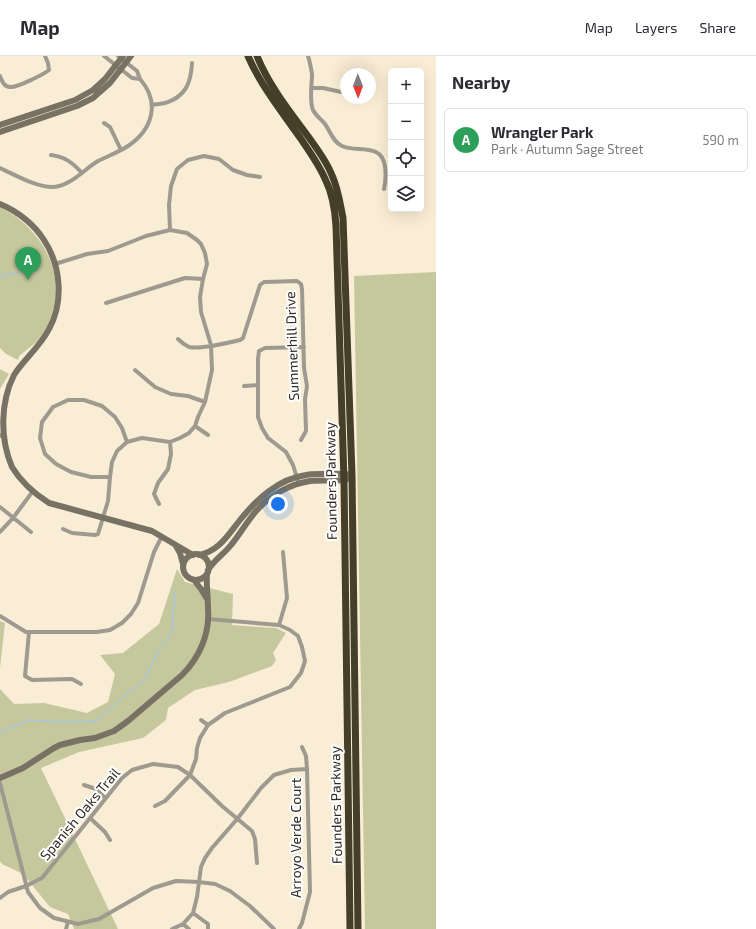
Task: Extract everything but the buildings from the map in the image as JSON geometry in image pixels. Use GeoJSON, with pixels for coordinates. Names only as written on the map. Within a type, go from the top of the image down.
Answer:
{"type":"FeatureCollection","features":[{"type":"Feature","properties":{"kind":"highway","name":"Founders Parkway"},"geometry":{"type":"LineString","coordinates":[[248,56],[266,90],[321,169],[327,182],[333,203],[336,226],[347,476],[358,929]]}},
{"type":"Feature","properties":{"kind":"highway","name":"Founders Parkway"},"geometry":{"type":"LineString","coordinates":[[256,56],[273,86],[313,143],[334,179],[344,225],[350,929]]}},
{"type":"Feature","properties":{"kind":"street"},"geometry":{"type":"LineString","coordinates":[[0,76],[5,86],[11,88],[41,76],[49,70],[45,56]]}},
{"type":"Feature","properties":{"kind":"street"},"geometry":{"type":"LineString","coordinates":[[104,56],[132,78],[140,79]]}},
{"type":"Feature","properties":{"kind":"street"},"geometry":{"type":"LineString","coordinates":[[122,58],[131,56]]}},
{"type":"Feature","properties":{"kind":"street"},"geometry":{"type":"LineString","coordinates":[[308,56],[312,73],[311,104],[314,111],[338,143],[342,146],[370,150],[381,155],[386,175],[384,189]]}},
{"type":"Feature","properties":{"kind":"street"},"geometry":{"type":"LineString","coordinates":[[0,132],[77,106],[93,98],[110,83],[122,58]]}},
{"type":"Feature","properties":{"kind":"street"},"geometry":{"type":"LineString","coordinates":[[0,168],[34,183],[49,187],[62,185],[68,183],[99,161],[135,141],[150,122],[152,114],[151,98],[137,71],[122,58]]}},
{"type":"Feature","properties":{"kind":"street"},"geometry":{"type":"LineString","coordinates":[[152,105],[165,103],[176,98],[184,91],[189,83],[192,63]]}},
{"type":"Feature","properties":{"kind":"street"},"geometry":{"type":"LineString","coordinates":[[0,125],[75,100],[93,90],[118,68]]}},
{"type":"Feature","properties":{"kind":"street"},"geometry":{"type":"LineString","coordinates":[[312,88],[324,88],[340,92]]}},
{"type":"Feature","properties":{"kind":"street"},"geometry":{"type":"LineString","coordinates":[[104,123],[110,127],[121,150]]}},
{"type":"Feature","properties":{"kind":"street"},"geometry":{"type":"LineString","coordinates":[[51,154],[70,161],[82,173]]}},
{"type":"Feature","properties":{"kind":"street"},"geometry":{"type":"LineString","coordinates":[[170,230],[169,205],[171,186],[177,169],[188,160],[204,156],[220,159],[233,170],[247,175],[260,177]]}},
{"type":"Feature","properties":{"kind":"street"},"geometry":{"type":"LineString","coordinates":[[0,204],[21,216],[44,239],[50,250],[59,280],[58,302],[54,318],[49,329],[43,340],[13,376],[5,393],[1,412],[0,436],[12,467],[33,491],[49,503],[152,531],[196,555],[202,556],[208,564],[206,582],[208,619],[200,650],[188,669],[120,728],[102,736],[60,745],[48,751],[23,768],[0,778]]}},
{"type":"Feature","properties":{"kind":"street"},"geometry":{"type":"LineString","coordinates":[[55,264],[87,254],[108,251],[146,236],[170,230],[186,233],[197,240],[201,244],[205,253],[207,264],[200,297],[201,312],[211,345],[212,370],[205,402],[195,426],[188,433],[170,442],[142,438],[127,442],[117,451],[112,462],[108,501],[100,532],[96,535],[72,533],[63,528]]}},
{"type":"Feature","properties":{"kind":"street"},"geometry":{"type":"LineString","coordinates":[[106,303],[185,278],[203,279]]}},
{"type":"Feature","properties":{"kind":"street","name":"Summerhill Drive"},"geometry":{"type":"LineString","coordinates":[[211,345],[240,340],[243,338],[257,293],[260,285],[264,282],[297,281],[301,284],[304,368],[307,386],[305,399],[306,431],[301,440]]}},
{"type":"Feature","properties":{"kind":"street"},"geometry":{"type":"LineString","coordinates":[[178,339],[187,346],[199,347],[211,345]]}},
{"type":"Feature","properties":{"kind":"street"},"geometry":{"type":"LineString","coordinates":[[299,484],[293,465],[286,452],[268,438],[258,417],[258,358],[259,351],[266,348],[304,347]]}},
{"type":"Feature","properties":{"kind":"street"},"geometry":{"type":"LineString","coordinates":[[135,370],[154,388],[171,394],[188,396],[205,402]]}},
{"type":"Feature","properties":{"kind":"street"},"geometry":{"type":"LineString","coordinates":[[244,386],[258,385]]}},
{"type":"Feature","properties":{"kind":"street"},"geometry":{"type":"LineString","coordinates":[[110,478],[91,477],[71,472],[56,464],[45,454],[40,438],[42,422],[53,407],[68,400],[84,400],[102,406],[115,417],[122,428],[127,442]]}},
{"type":"Feature","properties":{"kind":"street"},"geometry":{"type":"LineString","coordinates":[[195,426],[208,435]]}},
{"type":"Feature","properties":{"kind":"street"},"geometry":{"type":"LineString","coordinates":[[159,504],[154,494],[158,483],[168,468],[171,454],[170,442]]}},
{"type":"Feature","properties":{"kind":"street"},"geometry":{"type":"LineString","coordinates":[[183,564],[187,558],[209,552],[217,547],[226,539],[256,501],[273,488],[290,479],[306,475],[347,476]]}},
{"type":"Feature","properties":{"kind":"street"},"geometry":{"type":"LineString","coordinates":[[194,580],[201,579],[208,572],[214,561],[231,545],[258,508],[272,496],[299,484],[347,476]]}},
{"type":"Feature","properties":{"kind":"street"},"geometry":{"type":"LineString","coordinates":[[0,532],[13,518],[33,491]]}},
{"type":"Feature","properties":{"kind":"street"},"geometry":{"type":"LineString","coordinates":[[0,507],[30,532]]}},
{"type":"Feature","properties":{"kind":"street"},"geometry":{"type":"LineString","coordinates":[[0,616],[26,632],[97,632],[110,630],[122,623],[131,614],[138,603],[154,552],[162,536]]}},
{"type":"Feature","properties":{"kind":"street"},"geometry":{"type":"LineString","coordinates":[[175,544],[180,553],[184,573],[190,579],[194,580],[208,600]]}},
{"type":"Feature","properties":{"kind":"street"},"geometry":{"type":"LineString","coordinates":[[279,625],[287,598],[283,552]]}},
{"type":"Feature","properties":{"kind":"street"},"geometry":{"type":"LineString","coordinates":[[155,806],[165,801],[190,775],[196,759],[200,738],[208,725],[225,713],[290,687],[301,673],[305,661],[298,636],[279,625],[208,619]]}},
{"type":"Feature","properties":{"kind":"street"},"geometry":{"type":"LineString","coordinates":[[29,632],[25,676],[32,680],[72,679],[81,684]]}},
{"type":"Feature","properties":{"kind":"street"},"geometry":{"type":"LineString","coordinates":[[201,720],[208,725]]}},
{"type":"Feature","properties":{"kind":"street","name":"Arroyo Verde Court"},"geometry":{"type":"LineString","coordinates":[[300,929],[310,892],[307,769],[306,756],[302,747]]}},
{"type":"Feature","properties":{"kind":"street","name":"Spanish Oaks Trail"},"geometry":{"type":"LineString","coordinates":[[0,898],[8,892],[26,886],[42,878],[122,778],[132,770],[153,764],[178,767],[190,775],[222,806],[252,831],[255,839],[257,863]]}},
{"type":"Feature","properties":{"kind":"street"},"geometry":{"type":"LineString","coordinates":[[172,929],[183,924],[193,913],[201,867],[205,858],[261,788],[274,775],[291,770],[307,769]]}},
{"type":"Feature","properties":{"kind":"street"},"geometry":{"type":"LineString","coordinates":[[0,783],[28,892],[40,908],[54,918],[78,924],[99,919],[153,888],[176,881],[199,882],[215,884],[230,891],[250,906],[274,929]]}},
{"type":"Feature","properties":{"kind":"street"},"geometry":{"type":"LineString","coordinates":[[84,785],[96,789],[105,798]]}},
{"type":"Feature","properties":{"kind":"street"},"geometry":{"type":"LineString","coordinates":[[90,818],[105,832],[110,840]]}},
{"type":"Feature","properties":{"kind":"street"},"geometry":{"type":"LineString","coordinates":[[193,913],[208,924],[208,929]]}},
{"type":"Feature","properties":{"kind":"street"},"geometry":{"type":"LineString","coordinates":[[66,929],[68,922]]}},
{"type":"Feature","properties":{"kind":"street"},"geometry":{"type":"LineString","coordinates":[[183,924],[189,929]]}},
{"type":"Feature","properties":{"kind":"green space"},"geometry":{"type":"Polygon","coordinates":[[[0,207],[13,215],[36,236],[51,261],[55,276],[56,291],[54,307],[45,331],[33,345],[19,356],[18,360],[6,354],[0,348],[0,207]]]}},
{"type":"Feature","properties":{"kind":"green space"},"geometry":{"type":"Polygon","coordinates":[[[436,272],[436,929],[365,929],[354,276],[436,272]]]}},
{"type":"Feature","properties":{"kind":"green space"},"geometry":{"type":"Polygon","coordinates":[[[0,369],[9,374],[0,389],[0,369]]]}},
{"type":"Feature","properties":{"kind":"green space"},"geometry":{"type":"Polygon","coordinates":[[[177,569],[185,582],[233,594],[232,625],[276,628],[286,633],[273,653],[276,660],[272,666],[229,682],[195,690],[168,708],[166,720],[143,738],[79,752],[41,768],[118,929],[74,929],[68,914],[50,907],[23,874],[2,864],[0,861],[0,689],[14,704],[44,703],[87,713],[108,702],[115,674],[100,655],[123,653],[159,624],[177,569]]]}},
{"type":"Feature","properties":{"kind":"green space"},"geometry":{"type":"Polygon","coordinates":[[[0,621],[5,623],[0,668],[0,621]]]}},
{"type":"Feature","properties":{"kind":"waterway"},"geometry":{"type":"LineString","coordinates":[[0,276],[27,270]]}},
{"type":"Feature","properties":{"kind":"waterway"},"geometry":{"type":"LineString","coordinates":[[0,732],[30,720],[58,722],[96,721],[144,681],[160,648],[172,632],[175,591]]}},
{"type":"Feature","properties":{"kind":"place","name":"Wrangler Park"},"geometry":{"type":"Point","coordinates":[28,280]}}]}
